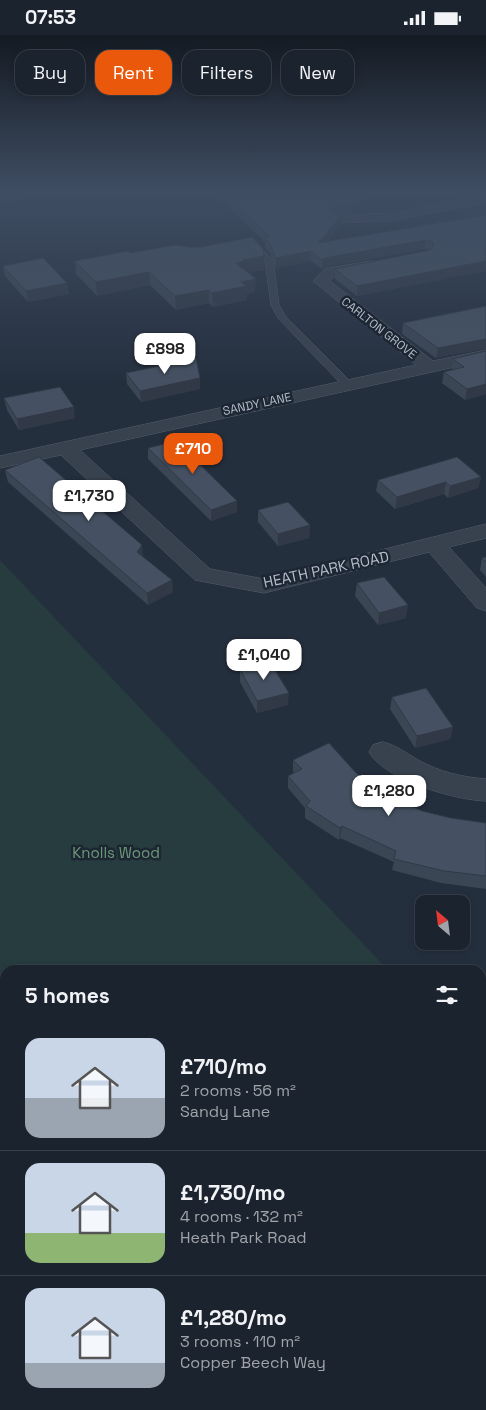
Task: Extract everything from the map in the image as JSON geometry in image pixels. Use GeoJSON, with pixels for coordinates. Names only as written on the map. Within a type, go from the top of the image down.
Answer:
{"type":"FeatureCollection","features":[{"type":"Feature","properties":{"kind":"street","name":"CARLTON GROVE"},"geometry":{"type":"LineString","coordinates":[[386,262],[330,272],[321,281],[429,367]]}},
{"type":"Feature","properties":{"kind":"street","name":"SANDY LANE"},"geometry":{"type":"LineString","coordinates":[[0,462],[486,355]]}},
{"type":"Feature","properties":{"kind":"street","name":"HEATH PARK ROAD"},"geometry":{"type":"LineString","coordinates":[[64,447],[203,575],[264,586],[486,531]]}},
{"type":"Feature","properties":{"kind":"street"},"geometry":{"type":"LineString","coordinates":[[435,545],[486,603]]}},
{"type":"Feature","properties":{"kind":"street"},"geometry":{"type":"LineString","coordinates":[[383,752],[420,775],[467,790],[486,789]]}},
{"type":"Feature","properties":{"kind":"lane"},"geometry":{"type":"LineString","coordinates":[[265,256],[269,260],[275,305],[282,318],[348,385]]}},
{"type":"Feature","properties":{"kind":"green space","name":"Knolls Wood"},"geometry":{"type":"Polygon","coordinates":[[[0,560],[383,965],[0,965],[0,560]]]}},
{"type":"Feature","properties":{"kind":"building"},"geometry":{"type":"Polygon","coordinates":[[[101,256],[263,256],[236,263],[256,279],[241,282],[247,286],[212,293],[209,290],[175,296],[149,272],[96,282],[75,261],[101,256]]]}},
{"type":"Feature","properties":{"kind":"building"},"geometry":{"type":"Polygon","coordinates":[[[317,256],[335,256],[325,258],[322,260],[317,256]]]}},
{"type":"Feature","properties":{"kind":"building"},"geometry":{"type":"Polygon","coordinates":[[[400,256],[486,256],[486,261],[357,286],[335,269],[400,256]]]}},
{"type":"Feature","properties":{"kind":"building"},"geometry":{"type":"Polygon","coordinates":[[[43,258],[67,283],[26,291],[3,266],[43,258]]]}},
{"type":"Feature","properties":{"kind":"building"},"geometry":{"type":"Polygon","coordinates":[[[486,306],[486,339],[438,348],[403,323],[486,306]]]}},
{"type":"Feature","properties":{"kind":"building"},"geometry":{"type":"Polygon","coordinates":[[[486,351],[486,384],[467,389],[444,372],[464,367],[453,359],[486,351]]]}},
{"type":"Feature","properties":{"kind":"building"},"geometry":{"type":"Polygon","coordinates":[[[196,358],[200,378],[140,391],[126,373],[196,358]]]}},
{"type":"Feature","properties":{"kind":"building"},"geometry":{"type":"Polygon","coordinates":[[[60,387],[74,407],[17,419],[4,398],[60,387]]]}},
{"type":"Feature","properties":{"kind":"building"},"geometry":{"type":"Polygon","coordinates":[[[176,441],[237,501],[211,510],[148,448],[176,441]]]}},
{"type":"Feature","properties":{"kind":"building"},"geometry":{"type":"Polygon","coordinates":[[[39,457],[142,545],[137,552],[172,580],[147,593],[5,470],[39,457]]]}},
{"type":"Feature","properties":{"kind":"building"},"geometry":{"type":"Polygon","coordinates":[[[457,457],[481,477],[450,486],[446,482],[397,497],[378,480],[457,457]]]}},
{"type":"Feature","properties":{"kind":"building"},"geometry":{"type":"Polygon","coordinates":[[[288,502],[310,525],[278,534],[258,510],[288,502]]]}},
{"type":"Feature","properties":{"kind":"building"},"geometry":{"type":"Polygon","coordinates":[[[384,577],[408,605],[379,613],[357,583],[384,577]]]}},
{"type":"Feature","properties":{"kind":"building"},"geometry":{"type":"Polygon","coordinates":[[[270,662],[289,693],[257,701],[240,669],[270,662]]]}},
{"type":"Feature","properties":{"kind":"building"},"geometry":{"type":"Polygon","coordinates":[[[426,688],[453,727],[417,736],[392,697],[426,688]]]}},
{"type":"Feature","properties":{"kind":"building"},"geometry":{"type":"Polygon","coordinates":[[[329,743],[357,774],[380,787],[375,790],[422,811],[451,818],[486,823],[486,876],[444,871],[394,859],[396,851],[342,826],[340,828],[306,806],[310,801],[288,776],[302,769],[293,760],[329,743]]]}}]}
